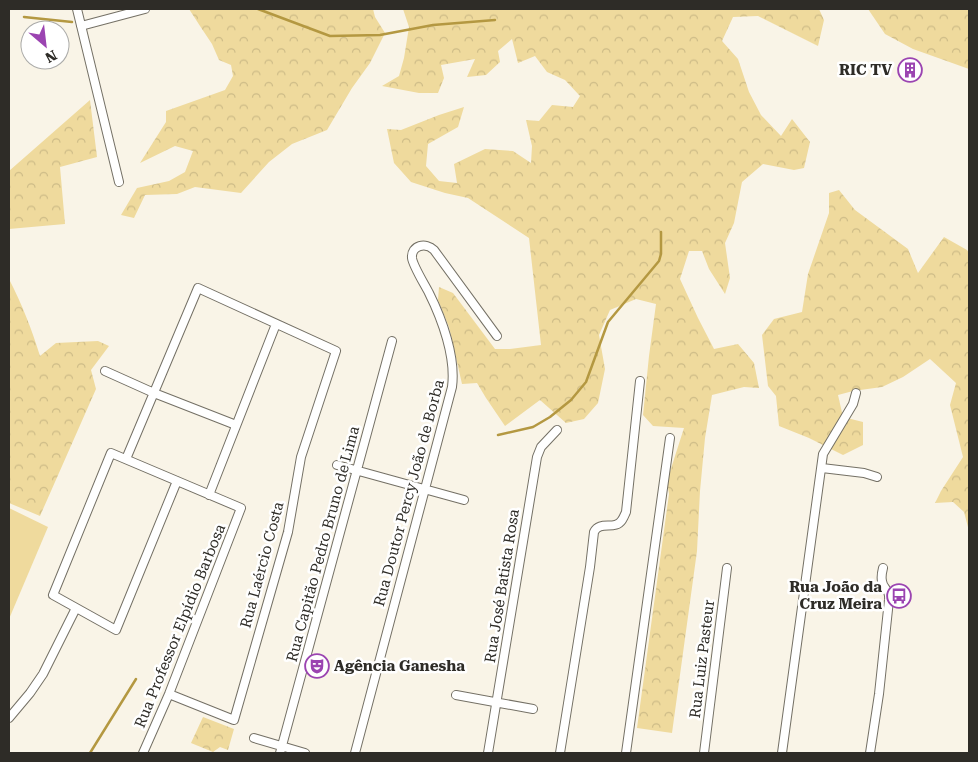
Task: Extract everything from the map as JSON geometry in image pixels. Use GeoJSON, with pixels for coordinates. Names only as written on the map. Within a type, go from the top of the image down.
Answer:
{"type":"FeatureCollection","features":[{"type":"Feature","properties":{"kind":"street"},"geometry":{"type":"LineString","coordinates":[[77,9],[118,182]]}},
{"type":"Feature","properties":{"kind":"street"},"geometry":{"type":"LineString","coordinates":[[81,26],[145,9]]}},
{"type":"Feature","properties":{"kind":"street","name":"Rua Doutor Percy João de Borba"},"geometry":{"type":"LineString","coordinates":[[355,753],[452,386],[451,356],[442,324],[412,256],[419,246],[430,246],[434,250],[497,336]]}},
{"type":"Feature","properties":{"kind":"street"},"geometry":{"type":"LineString","coordinates":[[126,459],[198,288],[276,324],[209,495],[177,481],[112,453],[53,595],[116,630],[177,481]]}},
{"type":"Feature","properties":{"kind":"street","name":"Rua Laércio Costa"},"geometry":{"type":"LineString","coordinates":[[169,694],[234,720],[289,526],[301,457],[336,351],[276,324]]}},
{"type":"Feature","properties":{"kind":"street","name":"Rua Capitão Pedro Bruno de Lima"},"geometry":{"type":"LineString","coordinates":[[281,750],[392,341]]}},
{"type":"Feature","properties":{"kind":"street"},"geometry":{"type":"LineString","coordinates":[[105,371],[154,393],[236,425]]}},
{"type":"Feature","properties":{"kind":"street"},"geometry":{"type":"LineString","coordinates":[[560,753],[594,532],[596,527],[600,525],[613,526],[622,522],[626,512],[640,381]]}},
{"type":"Feature","properties":{"kind":"street"},"geometry":{"type":"LineString","coordinates":[[782,753],[823,454],[851,407],[856,393]]}},
{"type":"Feature","properties":{"kind":"street","name":"Rua José Batista Rosa"},"geometry":{"type":"LineString","coordinates":[[488,753],[537,457],[540,447],[557,430]]}},
{"type":"Feature","properties":{"kind":"street"},"geometry":{"type":"LineString","coordinates":[[626,753],[670,438]]}},
{"type":"Feature","properties":{"kind":"street"},"geometry":{"type":"LineString","coordinates":[[337,465],[464,500]]}},
{"type":"Feature","properties":{"kind":"street"},"geometry":{"type":"LineString","coordinates":[[822,468],[877,476]]}},
{"type":"Feature","properties":{"kind":"street","name":"Rua Professor Elpídio Barbosa"},"geometry":{"type":"LineString","coordinates":[[143,753],[169,694],[241,508],[209,495]]}},
{"type":"Feature","properties":{"kind":"street","name":"Rua Luiz Pasteur"},"geometry":{"type":"LineString","coordinates":[[704,753],[727,568]]}},
{"type":"Feature","properties":{"kind":"street"},"geometry":{"type":"LineString","coordinates":[[870,753],[879,694],[889,600],[888,590],[882,581],[883,568]]}},
{"type":"Feature","properties":{"kind":"street"},"geometry":{"type":"LineString","coordinates":[[9,718],[43,674],[76,608]]}},
{"type":"Feature","properties":{"kind":"street"},"geometry":{"type":"LineString","coordinates":[[456,695],[533,709]]}},
{"type":"Feature","properties":{"kind":"street"},"geometry":{"type":"LineString","coordinates":[[254,738],[281,750],[305,753]]}},
{"type":"Feature","properties":{"kind":"green space"},"geometry":{"type":"Polygon","coordinates":[[[189,9],[373,9],[375,17],[385,33],[370,63],[352,88],[327,130],[292,144],[269,162],[241,193],[195,187],[177,194],[145,195],[134,218],[121,215],[137,188],[169,181],[185,172],[193,151],[175,146],[140,163],[166,122],[166,111],[225,90],[233,76],[231,65],[219,60],[212,44],[189,9]]]}},
{"type":"Feature","properties":{"kind":"green space"},"geometry":{"type":"Polygon","coordinates":[[[403,9],[819,9],[824,20],[818,46],[758,16],[733,17],[722,41],[738,59],[749,92],[761,115],[781,136],[792,119],[810,142],[804,168],[794,170],[763,164],[742,182],[734,223],[725,243],[730,278],[725,294],[709,269],[702,251],[689,251],[680,279],[714,349],[738,344],[754,363],[759,388],[744,387],[712,395],[705,438],[697,551],[672,733],[637,728],[669,494],[667,481],[684,428],[653,426],[643,415],[656,304],[636,299],[610,310],[599,335],[605,369],[598,403],[584,419],[566,423],[540,400],[505,426],[477,383],[462,384],[449,327],[438,300],[439,287],[453,293],[495,349],[541,345],[529,238],[468,198],[411,182],[394,163],[387,129],[401,130],[464,107],[458,127],[428,144],[426,166],[439,181],[457,183],[454,164],[485,149],[513,151],[531,163],[532,146],[526,120],[539,121],[552,105],[573,107],[580,96],[565,80],[547,72],[535,56],[518,63],[512,39],[498,51],[500,62],[486,75],[467,77],[475,59],[441,65],[444,78],[438,93],[419,93],[382,86],[399,76],[404,58],[409,27],[403,9]]]}},
{"type":"Feature","properties":{"kind":"green space"},"geometry":{"type":"Polygon","coordinates":[[[868,9],[969,9],[969,69],[913,49],[885,34],[868,9]]]}},
{"type":"Feature","properties":{"kind":"green space"},"geometry":{"type":"Polygon","coordinates":[[[90,100],[97,157],[60,167],[65,224],[9,229],[9,171],[90,100]]]}},
{"type":"Feature","properties":{"kind":"green space"},"geometry":{"type":"Polygon","coordinates":[[[839,190],[855,210],[908,249],[918,273],[944,237],[969,253],[969,531],[964,512],[953,502],[935,503],[963,457],[950,405],[956,383],[930,359],[903,377],[882,387],[838,395],[843,417],[863,422],[863,445],[843,455],[779,426],[776,396],[768,386],[762,335],[774,319],[802,312],[808,274],[829,213],[829,193],[839,190]]]}},
{"type":"Feature","properties":{"kind":"green space"},"geometry":{"type":"Polygon","coordinates":[[[9,279],[26,317],[40,356],[56,343],[98,341],[109,346],[91,370],[96,389],[40,516],[9,503],[9,279]]]}},
{"type":"Feature","properties":{"kind":"green space"},"geometry":{"type":"Polygon","coordinates":[[[9,508],[48,527],[9,619],[9,508]]]}},
{"type":"Feature","properties":{"kind":"green space"},"geometry":{"type":"Polygon","coordinates":[[[203,717],[234,729],[228,750],[220,747],[213,752],[191,743],[203,717]]]}},
{"type":"Feature","properties":{"kind":"waterway"},"geometry":{"type":"LineString","coordinates":[[258,9],[330,36],[380,35],[433,25],[495,20]]}},
{"type":"Feature","properties":{"kind":"waterway"},"geometry":{"type":"LineString","coordinates":[[24,17],[72,22]]}},
{"type":"Feature","properties":{"kind":"waterway"},"geometry":{"type":"LineString","coordinates":[[498,435],[533,427],[550,417],[571,400],[586,382],[608,322],[659,261],[661,254],[661,232]]}},
{"type":"Feature","properties":{"kind":"waterway"},"geometry":{"type":"LineString","coordinates":[[90,753],[136,679]]}},
{"type":"Feature","properties":{"kind":"place","name":"RIC TV"},"geometry":{"type":"Point","coordinates":[910,70]}},
{"type":"Feature","properties":{"kind":"place","name":"Rua João da Cruz Meira"},"geometry":{"type":"Point","coordinates":[899,596]}},
{"type":"Feature","properties":{"kind":"place","name":"Agência Ganesha"},"geometry":{"type":"Point","coordinates":[317,666]}}]}
